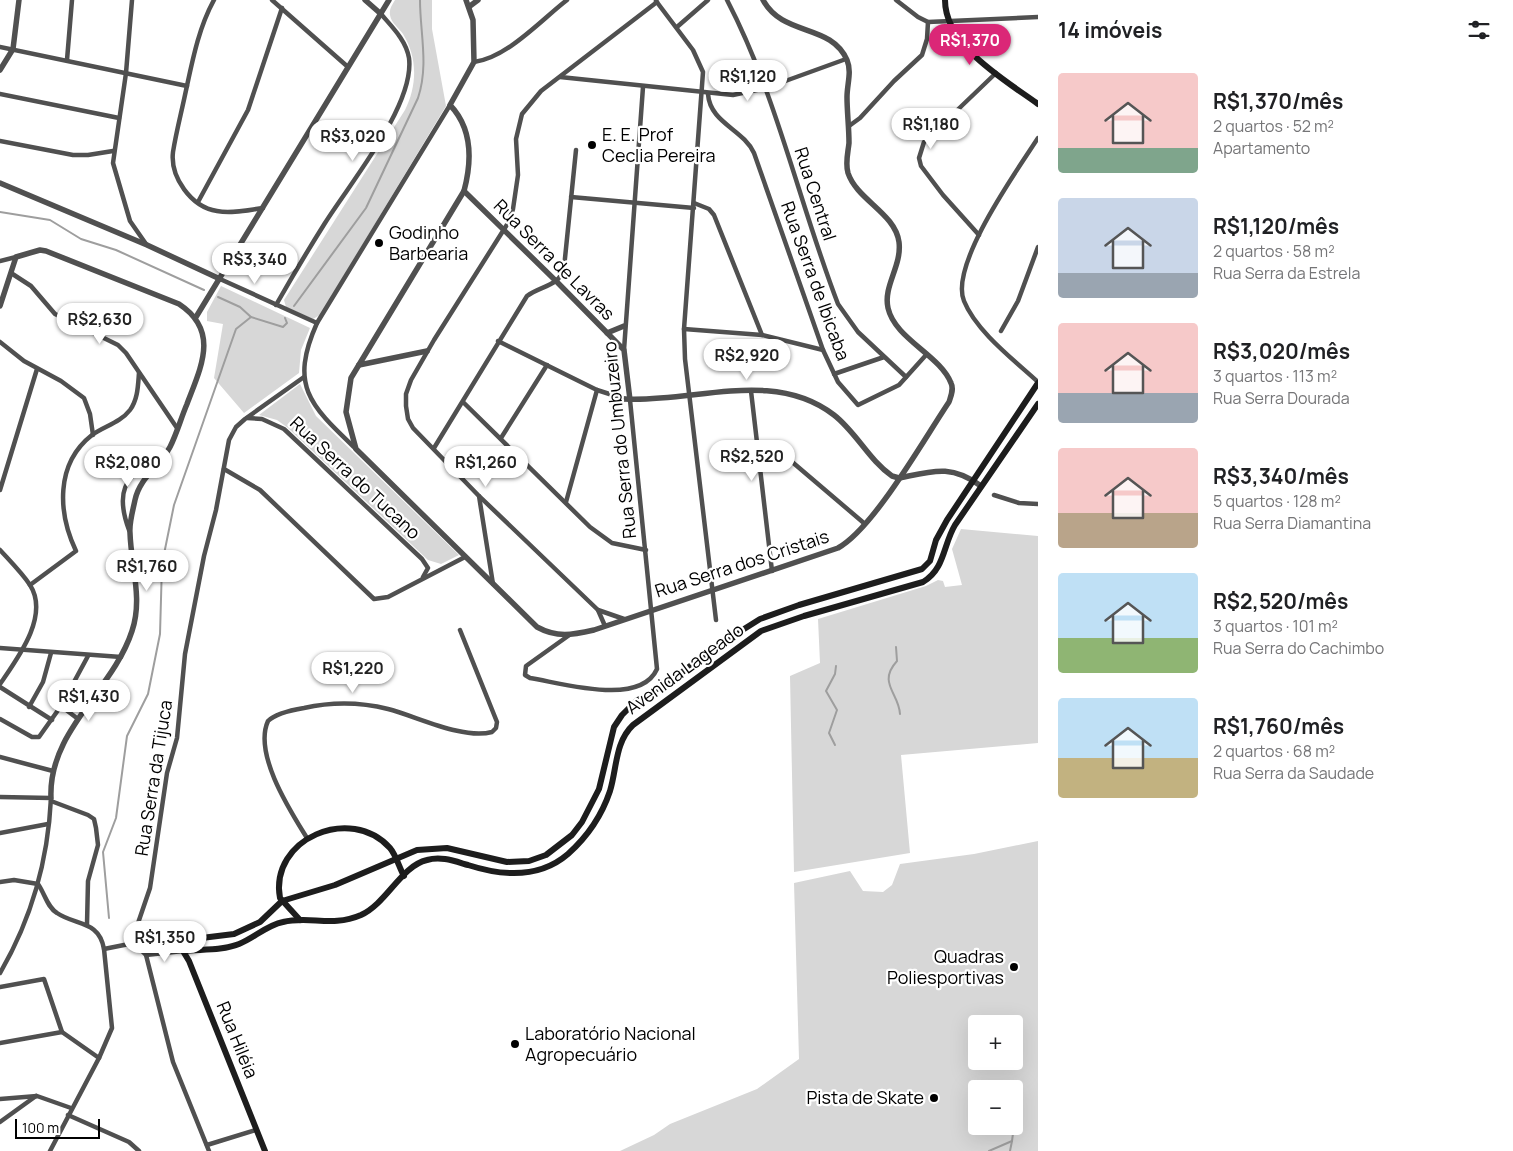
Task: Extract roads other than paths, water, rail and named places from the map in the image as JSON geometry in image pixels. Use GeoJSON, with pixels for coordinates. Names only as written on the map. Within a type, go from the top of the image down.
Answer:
{"type":"FeatureCollection","features":[{"type":"Feature","properties":{"kind":"main road"},"geometry":{"type":"LineString","coordinates":[[945,0],[948,20],[959,38],[975,56],[1038,104]]}},
{"type":"Feature","properties":{"kind":"main road"},"geometry":{"type":"LineString","coordinates":[[1038,383],[948,518],[936,540],[930,561],[922,570],[928,579],[940,567],[947,540],[955,525],[1038,404]]}},
{"type":"Feature","properties":{"kind":"main road","name":"Avenida Lageado"},"geometry":{"type":"LineString","coordinates":[[177,941],[211,938],[239,932],[260,922],[282,901],[335,885],[417,850],[440,848],[506,862],[529,861],[546,855],[556,849],[582,822],[599,789],[614,728],[622,714],[636,701],[669,682],[717,646],[760,619],[799,605],[922,570]]}},
{"type":"Feature","properties":{"kind":"main road","name":"Avenida Lageado"},"geometry":{"type":"LineString","coordinates":[[183,951],[232,946],[278,923],[300,920],[328,923],[363,914],[379,903],[417,864],[427,860],[438,859],[511,874],[535,871],[548,867],[569,853],[599,816],[609,792],[619,746],[633,725],[761,631],[787,621],[928,579]]}},
{"type":"Feature","properties":{"kind":"main road"},"geometry":{"type":"LineString","coordinates":[[300,920],[282,901],[280,888],[285,866],[297,846],[307,838],[330,829],[352,828],[375,836],[390,848],[404,876]]}},
{"type":"Feature","properties":{"kind":"main road","name":"Rua Hiléia"},"geometry":{"type":"LineString","coordinates":[[177,941],[189,961],[265,1151]]}},
{"type":"Feature","properties":{"kind":"street"},"geometry":{"type":"LineString","coordinates":[[0,70],[13,50],[19,0]]}},
{"type":"Feature","properties":{"kind":"street"},"geometry":{"type":"LineString","coordinates":[[67,60],[72,0]]}},
{"type":"Feature","properties":{"kind":"street"},"geometry":{"type":"LineString","coordinates":[[132,0],[126,74],[113,151],[113,163],[123,203],[138,234],[147,245]]}},
{"type":"Feature","properties":{"kind":"street"},"geometry":{"type":"LineString","coordinates":[[214,0],[201,32],[173,153],[179,180],[190,197],[216,211],[229,212],[263,208]]}},
{"type":"Feature","properties":{"kind":"street"},"geometry":{"type":"LineString","coordinates":[[272,0],[348,67]]}},
{"type":"Feature","properties":{"kind":"street"},"geometry":{"type":"LineString","coordinates":[[276,305],[325,223],[386,130],[405,92],[409,68],[407,51],[399,35],[381,14],[365,0]]}},
{"type":"Feature","properties":{"kind":"street"},"geometry":{"type":"LineString","coordinates":[[196,318],[389,0]]}},
{"type":"Feature","properties":{"kind":"street"},"geometry":{"type":"LineString","coordinates":[[356,449],[330,424],[312,402],[304,377],[307,344],[317,323],[450,105],[474,62],[475,36],[470,6],[466,0]]}},
{"type":"Feature","properties":{"kind":"street"},"geometry":{"type":"LineString","coordinates":[[470,6],[478,0]]}},
{"type":"Feature","properties":{"kind":"street"},"geometry":{"type":"LineString","coordinates":[[474,62],[490,58],[502,52],[567,0]]}},
{"type":"Feature","properties":{"kind":"street"},"geometry":{"type":"LineString","coordinates":[[677,27],[708,0]]}},
{"type":"Feature","properties":{"kind":"street","name":"Rua Central"},"geometry":{"type":"LineString","coordinates":[[727,0],[749,43],[766,88],[838,304],[858,332],[906,377]]}},
{"type":"Feature","properties":{"kind":"street"},"geometry":{"type":"LineString","coordinates":[[559,77],[733,95],[766,88],[846,59],[832,41],[784,22],[764,0]]}},
{"type":"Feature","properties":{"kind":"street"},"geometry":{"type":"LineString","coordinates":[[896,0],[918,17],[928,22],[1038,17]]}},
{"type":"Feature","properties":{"kind":"street"},"geometry":{"type":"LineString","coordinates":[[605,626],[598,610],[478,495],[413,428],[408,419],[406,394],[411,380],[427,352],[503,231],[517,194],[516,139],[522,114],[541,91],[656,1],[693,50],[702,67],[705,93],[684,329],[689,395],[716,620]]}},
{"type":"Feature","properties":{"kind":"street"},"geometry":{"type":"LineString","coordinates":[[198,202],[248,110],[282,8]]}},
{"type":"Feature","properties":{"kind":"street"},"geometry":{"type":"LineString","coordinates":[[849,126],[860,118],[894,81],[922,55],[927,39],[928,22]]}},
{"type":"Feature","properties":{"kind":"street"},"geometry":{"type":"LineString","coordinates":[[0,47],[187,86]]}},
{"type":"Feature","properties":{"kind":"street","name":"Rua Serra dos Cristais"},"geometry":{"type":"LineString","coordinates":[[356,449],[538,627],[546,632],[568,636],[605,626],[838,548],[856,536],[899,478],[949,402],[952,384],[945,373],[899,328],[889,312],[888,290],[898,265],[899,240],[892,226],[855,186],[848,173],[849,126],[847,97],[849,67],[846,59]]}},
{"type":"Feature","properties":{"kind":"street"},"geometry":{"type":"LineString","coordinates":[[979,235],[943,195],[921,166],[919,158],[924,142],[996,73]]}},
{"type":"Feature","properties":{"kind":"street","name":"Rua Serra do Umbuzeiro"},"geometry":{"type":"LineString","coordinates":[[643,87],[624,326],[624,350],[627,399],[652,610]]}},
{"type":"Feature","properties":{"kind":"street","name":"Rua Serra de Ibicaba"},"geometry":{"type":"LineString","coordinates":[[705,93],[712,111],[745,139],[754,153],[824,350],[834,374],[844,390],[858,405],[888,392],[906,377],[926,355]]}},
{"type":"Feature","properties":{"kind":"street"},"geometry":{"type":"LineString","coordinates":[[0,94],[119,118]]}},
{"type":"Feature","properties":{"kind":"street"},"geometry":{"type":"LineString","coordinates":[[356,449],[346,412],[351,378],[464,192],[468,176],[469,145],[466,127],[460,115],[450,105]]}},
{"type":"Feature","properties":{"kind":"street"},"geometry":{"type":"LineString","coordinates":[[1038,138],[992,209],[963,275],[961,291],[968,310],[993,341],[1038,383]]}},
{"type":"Feature","properties":{"kind":"street"},"geometry":{"type":"LineString","coordinates":[[0,141],[73,155],[113,151]]}},
{"type":"Feature","properties":{"kind":"street"},"geometry":{"type":"LineString","coordinates":[[434,448],[526,296],[542,286],[557,282],[562,277],[576,150]]}},
{"type":"Feature","properties":{"kind":"street"},"geometry":{"type":"LineString","coordinates":[[0,183],[147,245],[317,323]]}},
{"type":"Feature","properties":{"kind":"street","name":"Rua Serra de Lavras"},"geometry":{"type":"LineString","coordinates":[[464,192],[624,350]]}},
{"type":"Feature","properties":{"kind":"street"},"geometry":{"type":"LineString","coordinates":[[571,197],[633,204],[694,206],[709,209],[714,215],[762,335]]}},
{"type":"Feature","properties":{"kind":"street"},"geometry":{"type":"LineString","coordinates":[[1001,331],[1018,300],[1038,247]]}},
{"type":"Feature","properties":{"kind":"street"},"geometry":{"type":"LineString","coordinates":[[0,261],[40,250],[46,251],[165,297],[190,310],[196,318],[204,338],[203,362],[170,446],[139,488],[130,532]]}},
{"type":"Feature","properties":{"kind":"street"},"geometry":{"type":"LineString","coordinates":[[0,306],[4,284],[11,272],[16,257]]}},
{"type":"Feature","properties":{"kind":"street"},"geometry":{"type":"LineString","coordinates":[[11,272],[20,276],[31,286],[55,314],[118,345],[177,428]]}},
{"type":"Feature","properties":{"kind":"street"},"geometry":{"type":"LineString","coordinates":[[607,333],[624,326]]}},
{"type":"Feature","properties":{"kind":"street"},"geometry":{"type":"LineString","coordinates":[[684,329],[762,335],[824,350]]}},
{"type":"Feature","properties":{"kind":"street"},"geometry":{"type":"LineString","coordinates":[[498,341],[597,390],[627,399],[751,391],[789,392],[820,405],[842,421],[889,474],[899,478],[948,470],[981,486]]}},
{"type":"Feature","properties":{"kind":"street"},"geometry":{"type":"LineString","coordinates":[[0,342],[37,369],[61,381],[84,398],[90,414],[93,435]]}},
{"type":"Feature","properties":{"kind":"street"},"geometry":{"type":"LineString","coordinates":[[359,365],[427,352]]}},
{"type":"Feature","properties":{"kind":"street"},"geometry":{"type":"LineString","coordinates":[[834,374],[884,357]]}},
{"type":"Feature","properties":{"kind":"street"},"geometry":{"type":"LineString","coordinates":[[501,438],[547,365]]}},
{"type":"Feature","properties":{"kind":"street"},"geometry":{"type":"LineString","coordinates":[[0,490],[37,369]]}},
{"type":"Feature","properties":{"kind":"street"},"geometry":{"type":"LineString","coordinates":[[30,585],[76,551],[64,522],[62,496],[66,475],[74,458],[93,435],[112,425],[131,409],[137,396],[139,373]]}},
{"type":"Feature","properties":{"kind":"street","name":"Rua Serra da Tijuca"},"geometry":{"type":"LineString","coordinates":[[134,943],[136,929],[150,888],[167,773],[177,738],[185,654],[229,440],[236,427],[304,377]]}},
{"type":"Feature","properties":{"kind":"street"},"geometry":{"type":"LineString","coordinates":[[566,502],[597,390]]}},
{"type":"Feature","properties":{"kind":"street"},"geometry":{"type":"LineString","coordinates":[[751,391],[772,570]]}},
{"type":"Feature","properties":{"kind":"street"},"geometry":{"type":"LineString","coordinates":[[463,402],[590,527],[612,543],[646,550]]}},
{"type":"Feature","properties":{"kind":"street","name":"Rua Serra do Tucano"},"geometry":{"type":"LineString","coordinates":[[247,418],[262,419],[284,429],[422,558],[428,568],[423,577]]}},
{"type":"Feature","properties":{"kind":"street"},"geometry":{"type":"LineString","coordinates":[[758,452],[784,455],[865,524]]}},
{"type":"Feature","properties":{"kind":"street"},"geometry":{"type":"LineString","coordinates":[[0,973],[14,949],[38,884],[45,856],[52,771],[64,741],[121,657],[133,630],[136,614],[136,588],[130,532],[121,502],[126,485],[133,474],[160,461]]}},
{"type":"Feature","properties":{"kind":"street"},"geometry":{"type":"LineString","coordinates":[[224,469],[260,490],[374,599],[381,600],[388,597],[423,577],[430,577],[465,557]]}},
{"type":"Feature","properties":{"kind":"street"},"geometry":{"type":"LineString","coordinates":[[478,495],[493,584]]}},
{"type":"Feature","properties":{"kind":"street"},"geometry":{"type":"LineString","coordinates":[[994,495],[1019,504],[1038,504]]}},
{"type":"Feature","properties":{"kind":"street"},"geometry":{"type":"LineString","coordinates":[[0,550],[30,585],[37,607],[22,650],[0,686],[29,707],[52,720]]}},
{"type":"Feature","properties":{"kind":"street"},"geometry":{"type":"LineString","coordinates":[[598,610],[624,619]]}},
{"type":"Feature","properties":{"kind":"street"},"geometry":{"type":"LineString","coordinates":[[568,636],[526,666],[525,675],[530,678],[606,690],[630,690],[648,681],[657,669],[652,610]]}},
{"type":"Feature","properties":{"kind":"street"},"geometry":{"type":"LineString","coordinates":[[307,838],[288,809],[274,777],[266,739],[268,721],[275,716],[306,707],[350,704],[386,709],[452,729],[492,732],[498,722],[460,630]]}},
{"type":"Feature","properties":{"kind":"street"},"geometry":{"type":"LineString","coordinates":[[0,648],[121,657]]}},
{"type":"Feature","properties":{"kind":"street"},"geometry":{"type":"LineString","coordinates":[[29,707],[43,682],[51,653]]}},
{"type":"Feature","properties":{"kind":"street"},"geometry":{"type":"LineString","coordinates":[[0,719],[32,737],[39,737],[61,706],[88,656]]}},
{"type":"Feature","properties":{"kind":"street"},"geometry":{"type":"LineString","coordinates":[[61,706],[78,719]]}},
{"type":"Feature","properties":{"kind":"street"},"geometry":{"type":"LineString","coordinates":[[0,757],[52,771]]}},
{"type":"Feature","properties":{"kind":"street"},"geometry":{"type":"LineString","coordinates":[[0,798],[51,799],[94,819],[98,845],[88,881],[87,924]]}},
{"type":"Feature","properties":{"kind":"street"},"geometry":{"type":"LineString","coordinates":[[0,833],[48,824]]}},
{"type":"Feature","properties":{"kind":"street"},"geometry":{"type":"LineString","coordinates":[[0,882],[14,880],[38,884]]}},
{"type":"Feature","properties":{"kind":"street"},"geometry":{"type":"LineString","coordinates":[[38,884],[52,909],[59,914],[87,924],[103,942],[112,1028],[99,1058],[50,1151]]}},
{"type":"Feature","properties":{"kind":"street","name":"Avenida Lageado"},"geometry":{"type":"LineString","coordinates":[[134,943],[177,941]]}},
{"type":"Feature","properties":{"kind":"street"},"geometry":{"type":"LineString","coordinates":[[104,949],[134,943],[146,955],[173,1062],[209,1151]]}},
{"type":"Feature","properties":{"kind":"street","name":"Avenida Lageado"},"geometry":{"type":"LineString","coordinates":[[146,955],[183,951]]}},
{"type":"Feature","properties":{"kind":"street"},"geometry":{"type":"LineString","coordinates":[[0,987],[44,979],[62,1032],[99,1058]]}},
{"type":"Feature","properties":{"kind":"street"},"geometry":{"type":"LineString","coordinates":[[0,1043],[62,1032]]}},
{"type":"Feature","properties":{"kind":"street"},"geometry":{"type":"LineString","coordinates":[[0,1099],[37,1096],[72,1108]]}},
{"type":"Feature","properties":{"kind":"street"},"geometry":{"type":"LineString","coordinates":[[0,1122],[37,1096]]}},
{"type":"Feature","properties":{"kind":"street"},"geometry":{"type":"LineString","coordinates":[[68,1115],[129,1142],[139,1151]]}},
{"type":"Feature","properties":{"kind":"street"},"geometry":{"type":"LineString","coordinates":[[207,1145],[256,1130]]}},
{"type":"Feature","properties":{"kind":"waterway"},"geometry":{"type":"LineString","coordinates":[[294,306],[366,208],[418,98],[423,73],[420,0]]}},
{"type":"Feature","properties":{"kind":"waterway"},"geometry":{"type":"LineString","coordinates":[[0,212],[50,220],[81,239],[116,250],[204,290]]}},
{"type":"Feature","properties":{"kind":"waterway"},"geometry":{"type":"LineString","coordinates":[[218,297],[240,307],[251,317]]}},
{"type":"Feature","properties":{"kind":"waterway"},"geometry":{"type":"LineString","coordinates":[[109,918],[103,852],[116,818],[127,736],[148,694],[160,634],[162,564],[174,505],[236,329],[251,317],[283,327],[287,323],[285,318]]}},
{"type":"Feature","properties":{"kind":"waterway"},"geometry":{"type":"LineString","coordinates":[[896,647],[897,661],[891,669],[889,682],[900,714]]}},
{"type":"Feature","properties":{"kind":"waterway"},"geometry":{"type":"LineString","coordinates":[[835,745],[829,733],[837,710],[826,691],[835,674],[836,666]]}},
{"type":"Feature","properties":{"kind":"waterway"},"geometry":{"type":"LineString","coordinates":[[989,1151],[1012,1141],[1013,1135]]}},
{"type":"Feature","properties":{"kind":"waterway"},"geometry":{"type":"LineString","coordinates":[[1010,1151],[1012,1141]]}},
{"type":"Feature","properties":{"kind":"place","name":"E. E. Prof Ceclia Pereira"},"geometry":{"type":"Point","coordinates":[592,145]}},
{"type":"Feature","properties":{"kind":"place","name":"Godinho Barbearia"},"geometry":{"type":"Point","coordinates":[379,243]}},
{"type":"Feature","properties":{"kind":"place","name":"Quadras Poliesportivas"},"geometry":{"type":"Point","coordinates":[1014,967]}},
{"type":"Feature","properties":{"kind":"place","name":"Laboratório Nacional Agropecuário"},"geometry":{"type":"Point","coordinates":[515,1044]}},
{"type":"Feature","properties":{"kind":"place","name":"Pista de Skate"},"geometry":{"type":"Point","coordinates":[934,1098]}}]}
